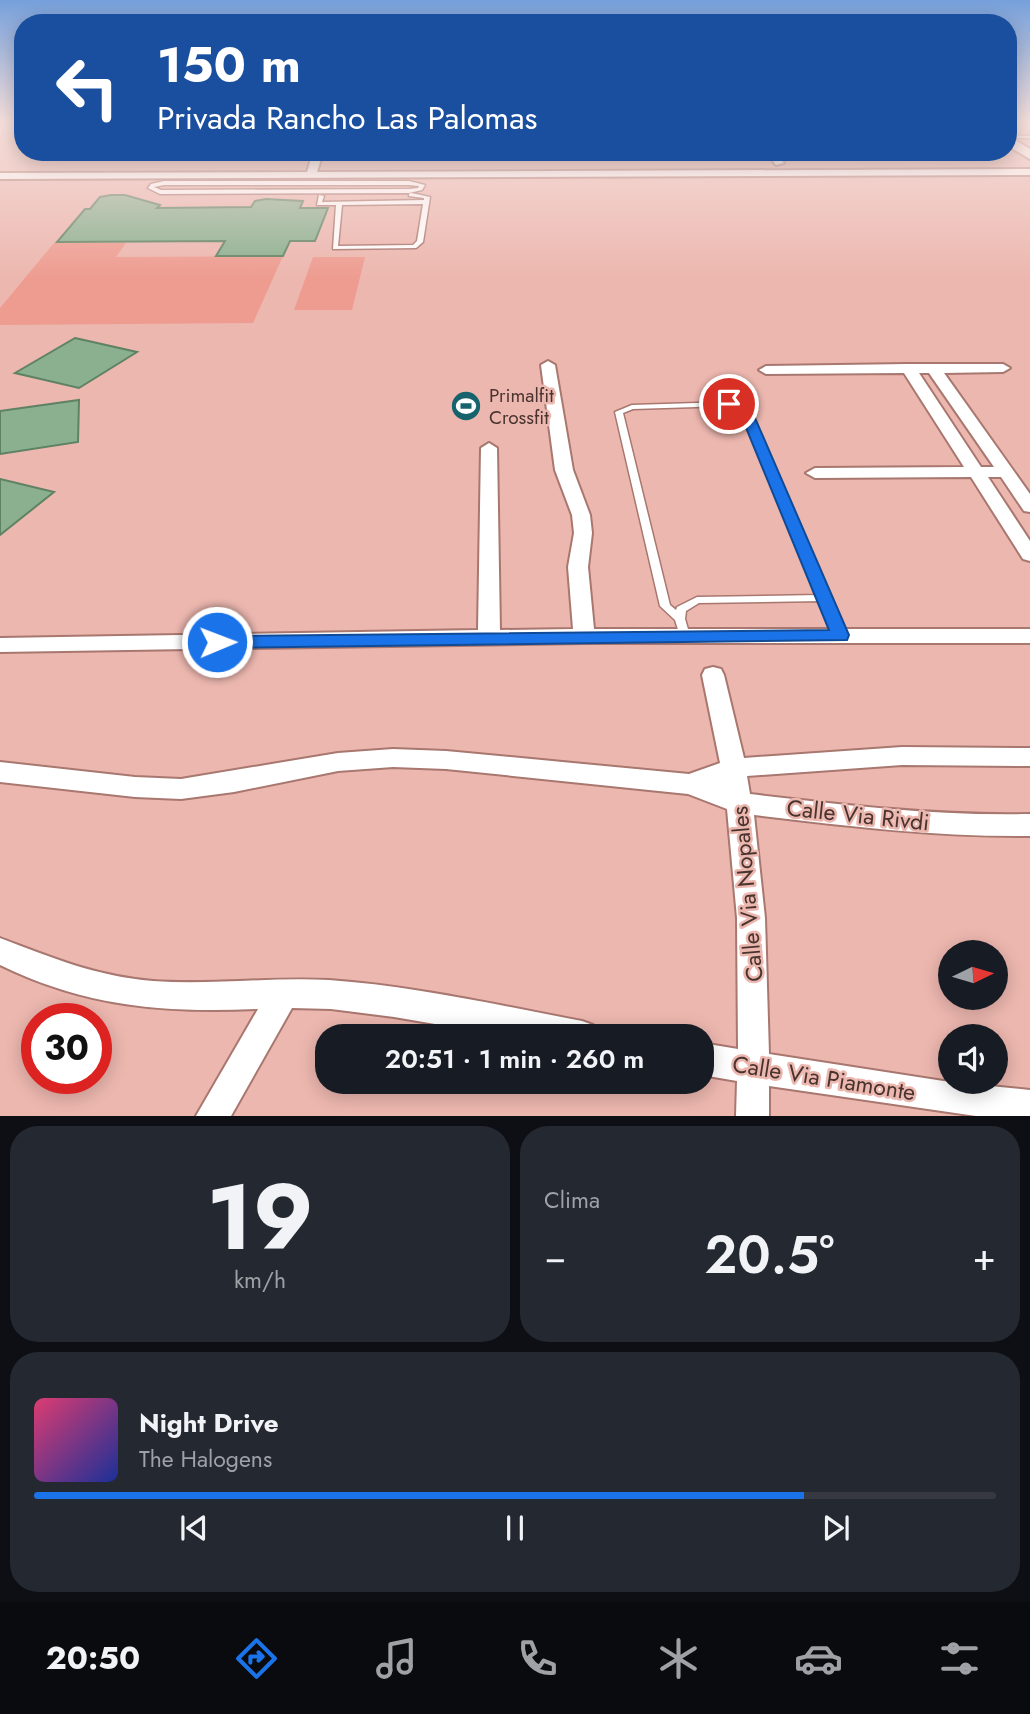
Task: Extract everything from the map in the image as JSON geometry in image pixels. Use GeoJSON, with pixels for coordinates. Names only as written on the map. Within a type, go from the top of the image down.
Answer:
{"type":"FeatureCollection","features":[{"type":"Feature","properties":{"kind":"street"},"geometry":{"type":"LineString","coordinates":[[1,177],[281,179],[311,175],[531,174]]}},
{"type":"Feature","properties":{"kind":"street"},"geometry":{"type":"LineString","coordinates":[[548,365],[564,470],[582,516],[583,533],[578,567],[584,636]]}},
{"type":"Feature","properties":{"kind":"street"},"geometry":{"type":"LineString","coordinates":[[908,368],[1030,555]]}},
{"type":"Feature","properties":{"kind":"street"},"geometry":{"type":"LineString","coordinates":[[933,368],[1030,507]]}},
{"type":"Feature","properties":{"kind":"street"},"geometry":{"type":"LineString","coordinates":[[766,370],[1003,368]]}},
{"type":"Feature","properties":{"kind":"street"},"geometry":{"type":"LineString","coordinates":[[489,448],[489,639]]}},
{"type":"Feature","properties":{"kind":"street"},"geometry":{"type":"LineString","coordinates":[[815,473],[1006,472]]}},
{"type":"Feature","properties":{"kind":"street"},"geometry":{"type":"LineString","coordinates":[[0,645],[489,639],[584,636],[682,627],[841,635],[1030,636]]}},
{"type":"Feature","properties":{"kind":"street","name":"Calle Via Nopales"},"geometry":{"type":"LineString","coordinates":[[713,675],[734,768],[749,882],[755,991],[752,1115]]}},
{"type":"Feature","properties":{"kind":"street","name":"Calle Via Rivdi"},"geometry":{"type":"LineString","coordinates":[[690,784],[734,768],[902,756],[975,754],[1030,757]]}},
{"type":"Feature","properties":{"kind":"street","name":"Calle Via Rivdi"},"geometry":{"type":"LineString","coordinates":[[0,772],[135,787],[181,789],[338,762],[393,758],[690,784],[740,803],[871,819],[975,826],[1030,825]]}},
{"type":"Feature","properties":{"kind":"street"},"geometry":{"type":"LineString","coordinates":[[0,951],[30,967],[87,986],[141,995],[204,997],[285,992],[412,1004],[518,1024]]}},
{"type":"Feature","properties":{"kind":"street"},"geometry":{"type":"LineString","coordinates":[[212,1115],[285,992]]}},
{"type":"Feature","properties":{"kind":"street","name":"Calle Via Piamonte"},"geometry":{"type":"LineString","coordinates":[[714,1061],[1030,1105]]}},
{"type":"Feature","properties":{"kind":"lane"},"geometry":{"type":"LineString","coordinates":[[276,191],[281,179]]}},
{"type":"Feature","properties":{"kind":"lane"},"geometry":{"type":"LineString","coordinates":[[322,194],[414,191],[420,190],[422,185],[281,179],[164,183],[155,184],[151,188],[160,192],[276,191],[322,194],[422,195],[426,196],[426,202],[418,244],[391,248],[335,248],[339,204]]}},
{"type":"Feature","properties":{"kind":"lane"},"geometry":{"type":"LineString","coordinates":[[322,194],[319,204],[426,202]]}},
{"type":"Feature","properties":{"kind":"lane"},"geometry":{"type":"LineString","coordinates":[[682,627],[665,606],[619,412],[632,407],[729,404],[746,411],[841,635]]}},
{"type":"Feature","properties":{"kind":"lane"},"geometry":{"type":"LineString","coordinates":[[682,627],[681,609],[697,600],[826,598]]}},
{"type":"Feature","properties":{"kind":"shaded area"},"geometry":{"type":"Polygon","coordinates":[[[54,243],[126,243],[116,257],[283,256],[253,323],[0,325],[0,308],[54,243]]]}},
{"type":"Feature","properties":{"kind":"shaded area"},"geometry":{"type":"Polygon","coordinates":[[[313,257],[365,257],[352,310],[294,310],[313,257]]]}},
{"type":"Feature","properties":{"kind":"building"},"geometry":{"type":"Polygon","coordinates":[[[125,195],[160,205],[157,208],[251,207],[255,201],[266,199],[303,201],[300,208],[328,208],[315,241],[290,241],[283,256],[216,256],[225,241],[57,242],[85,209],[90,209],[100,197],[125,195]]]}},
{"type":"Feature","properties":{"kind":"building"},"geometry":{"type":"Polygon","coordinates":[[[75,338],[137,352],[79,388],[15,373],[75,338]]]}},
{"type":"Feature","properties":{"kind":"building"},"geometry":{"type":"Polygon","coordinates":[[[79,400],[78,442],[0,454],[0,411],[79,400]]]}},
{"type":"Feature","properties":{"kind":"building"},"geometry":{"type":"Polygon","coordinates":[[[0,479],[54,492],[0,535],[0,479]]]}},
{"type":"Feature","properties":{"kind":"place","name":"Primalfit Crossfit"},"geometry":{"type":"Point","coordinates":[466,406]}},
{"type":"Feature","properties":{"kind":"route"},"geometry":{"type":"LineString","coordinates":[[217,642],[841,635],[746,411],[729,404]]}}]}
